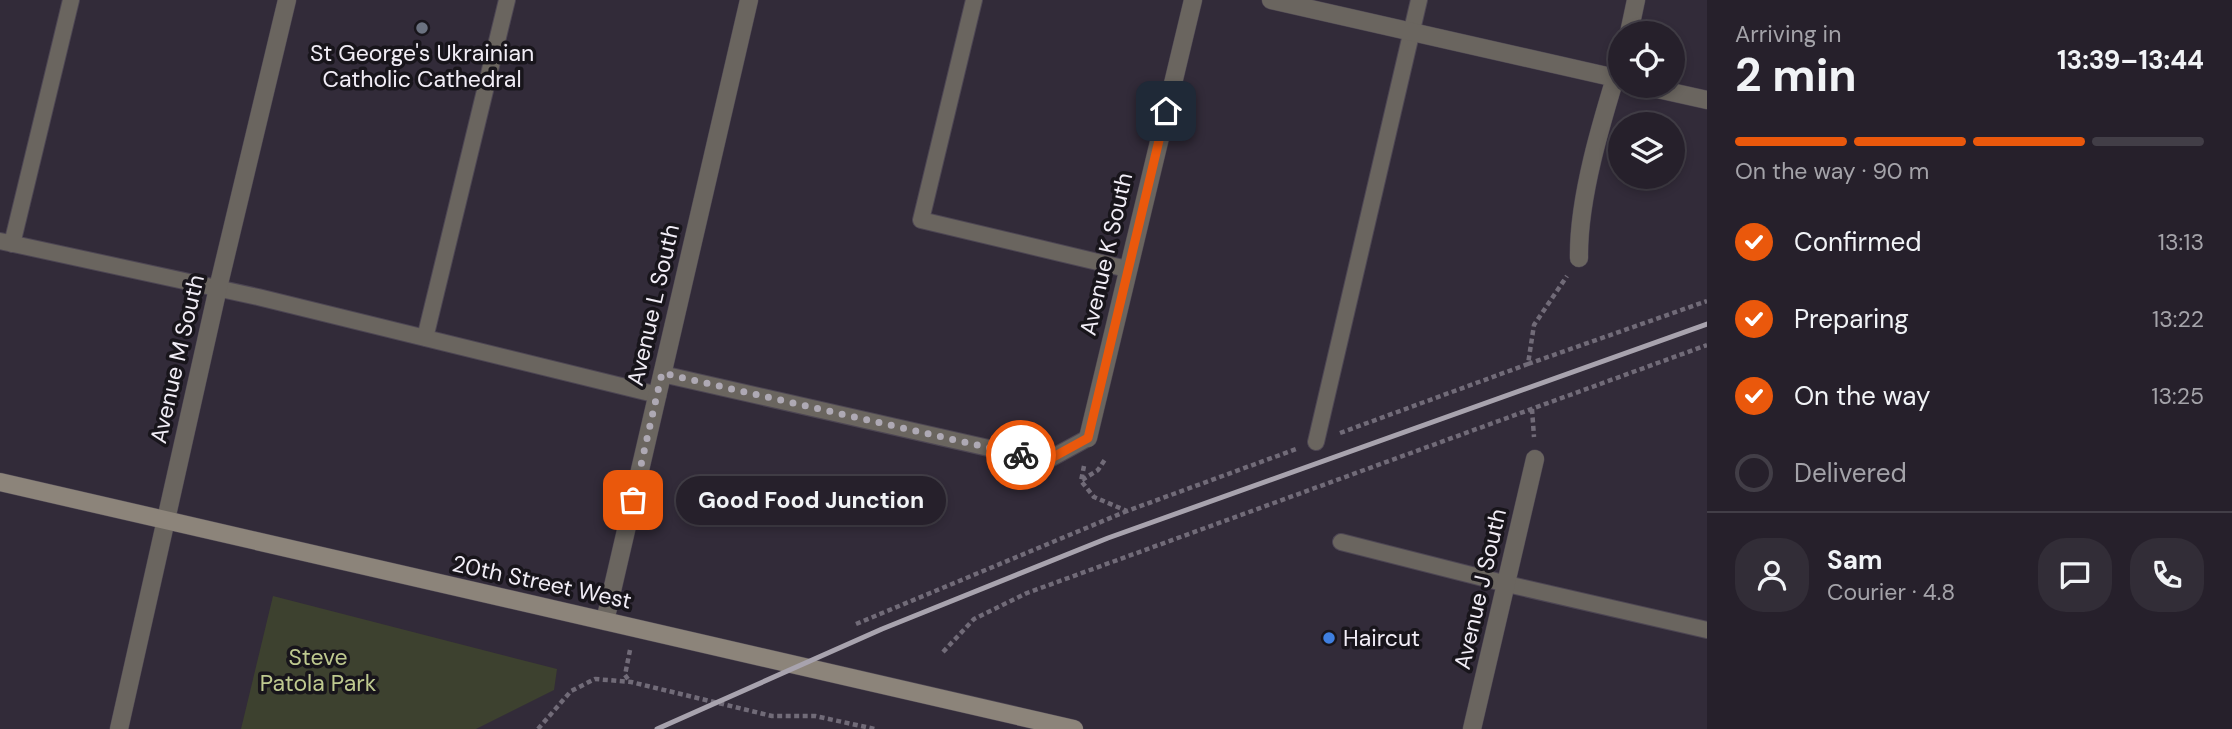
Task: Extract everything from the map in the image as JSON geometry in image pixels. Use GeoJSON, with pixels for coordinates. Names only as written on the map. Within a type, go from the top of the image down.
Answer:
{"type":"FeatureCollection","features":[{"type":"Feature","properties":{"kind":"main road","name":"20th Street West"},"geometry":{"type":"LineString","coordinates":[[0,482],[634,627],[1027,724],[1074,729]]}},
{"type":"Feature","properties":{"kind":"street","name":"Avenue M South"},"geometry":{"type":"LineString","coordinates":[[119,729],[286,0]]}},
{"type":"Feature","properties":{"kind":"street","name":"Avenue L South"},"geometry":{"type":"LineString","coordinates":[[605,621],[749,0]]}},
{"type":"Feature","properties":{"kind":"street","name":"Avenue K South"},"geometry":{"type":"LineString","coordinates":[[1088,438],[1193,0]]}},
{"type":"Feature","properties":{"kind":"street"},"geometry":{"type":"LineString","coordinates":[[1271,0],[1412,32],[1608,71]]}},
{"type":"Feature","properties":{"kind":"street"},"geometry":{"type":"LineString","coordinates":[[1632,21],[1636,0]]}},
{"type":"Feature","properties":{"kind":"street"},"geometry":{"type":"LineString","coordinates":[[1685,95],[1707,100]]}},
{"type":"Feature","properties":{"kind":"street"},"geometry":{"type":"LineString","coordinates":[[1579,258],[1579,229],[1609,98]]}},
{"type":"Feature","properties":{"kind":"street","name":"Avenue J South"},"geometry":{"type":"LineString","coordinates":[[1472,729],[1535,459]]}},
{"type":"Feature","properties":{"kind":"lane"},"geometry":{"type":"LineString","coordinates":[[71,0],[6,242],[218,288],[658,395]]}},
{"type":"Feature","properties":{"kind":"lane"},"geometry":{"type":"LineString","coordinates":[[425,338],[508,0]]}},
{"type":"Feature","properties":{"kind":"lane"},"geometry":{"type":"LineString","coordinates":[[974,0],[921,219],[1127,269]]}},
{"type":"Feature","properties":{"kind":"lane"},"geometry":{"type":"LineString","coordinates":[[1316,442],[1419,0]]}},
{"type":"Feature","properties":{"kind":"lane"},"geometry":{"type":"LineString","coordinates":[[662,373],[1046,461],[1088,438]]}},
{"type":"Feature","properties":{"kind":"lane"},"geometry":{"type":"LineString","coordinates":[[1340,542],[1507,584],[1707,629]]}},
{"type":"Feature","properties":{"kind":"path"},"geometry":{"type":"LineString","coordinates":[[1528,364],[1707,302]]}},
{"type":"Feature","properties":{"kind":"path"},"geometry":{"type":"LineString","coordinates":[[943,652],[974,619],[1027,593],[1707,345]]}},
{"type":"Feature","properties":{"kind":"path"},"geometry":{"type":"LineString","coordinates":[[1081,481],[1098,470],[1106,458]]}},
{"type":"Feature","properties":{"kind":"path"},"geometry":{"type":"LineString","coordinates":[[856,624],[1128,511]]}},
{"type":"Feature","properties":{"kind":"path"},"geometry":{"type":"LineString","coordinates":[[631,682],[625,675],[634,627]]}},
{"type":"Feature","properties":{"kind":"path"},"geometry":{"type":"LineString","coordinates":[[538,729],[571,691],[595,680],[631,682],[772,716],[815,716],[875,729]]}},
{"type":"Feature","properties":{"kind":"green space","name":"Steve Patola Park"},"geometry":{"type":"Polygon","coordinates":[[[273,596],[557,669],[554,690],[476,729],[241,729],[273,596]]]}},
{"type":"Feature","properties":{"kind":"railway"},"geometry":{"type":"LineString","coordinates":[[657,729],[882,629],[1108,538],[1707,324]]}},
{"type":"Feature","properties":{"kind":"way so far"},"geometry":{"type":"LineString","coordinates":[[633,500],[662,373],[1021,455]]}},
{"type":"Feature","properties":{"kind":"place","name":"St George's Ukrainian Catholic Cathedral"},"geometry":{"type":"Point","coordinates":[422,28]}},
{"type":"Feature","properties":{"kind":"place","name":"Good Food Junction"},"geometry":{"type":"Point","coordinates":[633,500]}},
{"type":"Feature","properties":{"kind":"place","name":"Haircut"},"geometry":{"type":"Point","coordinates":[1329,638]}},
{"type":"Feature","properties":{"kind":"route"},"geometry":{"type":"LineString","coordinates":[[1021,455],[1046,461],[1088,438],[1166,111]]}}]}
